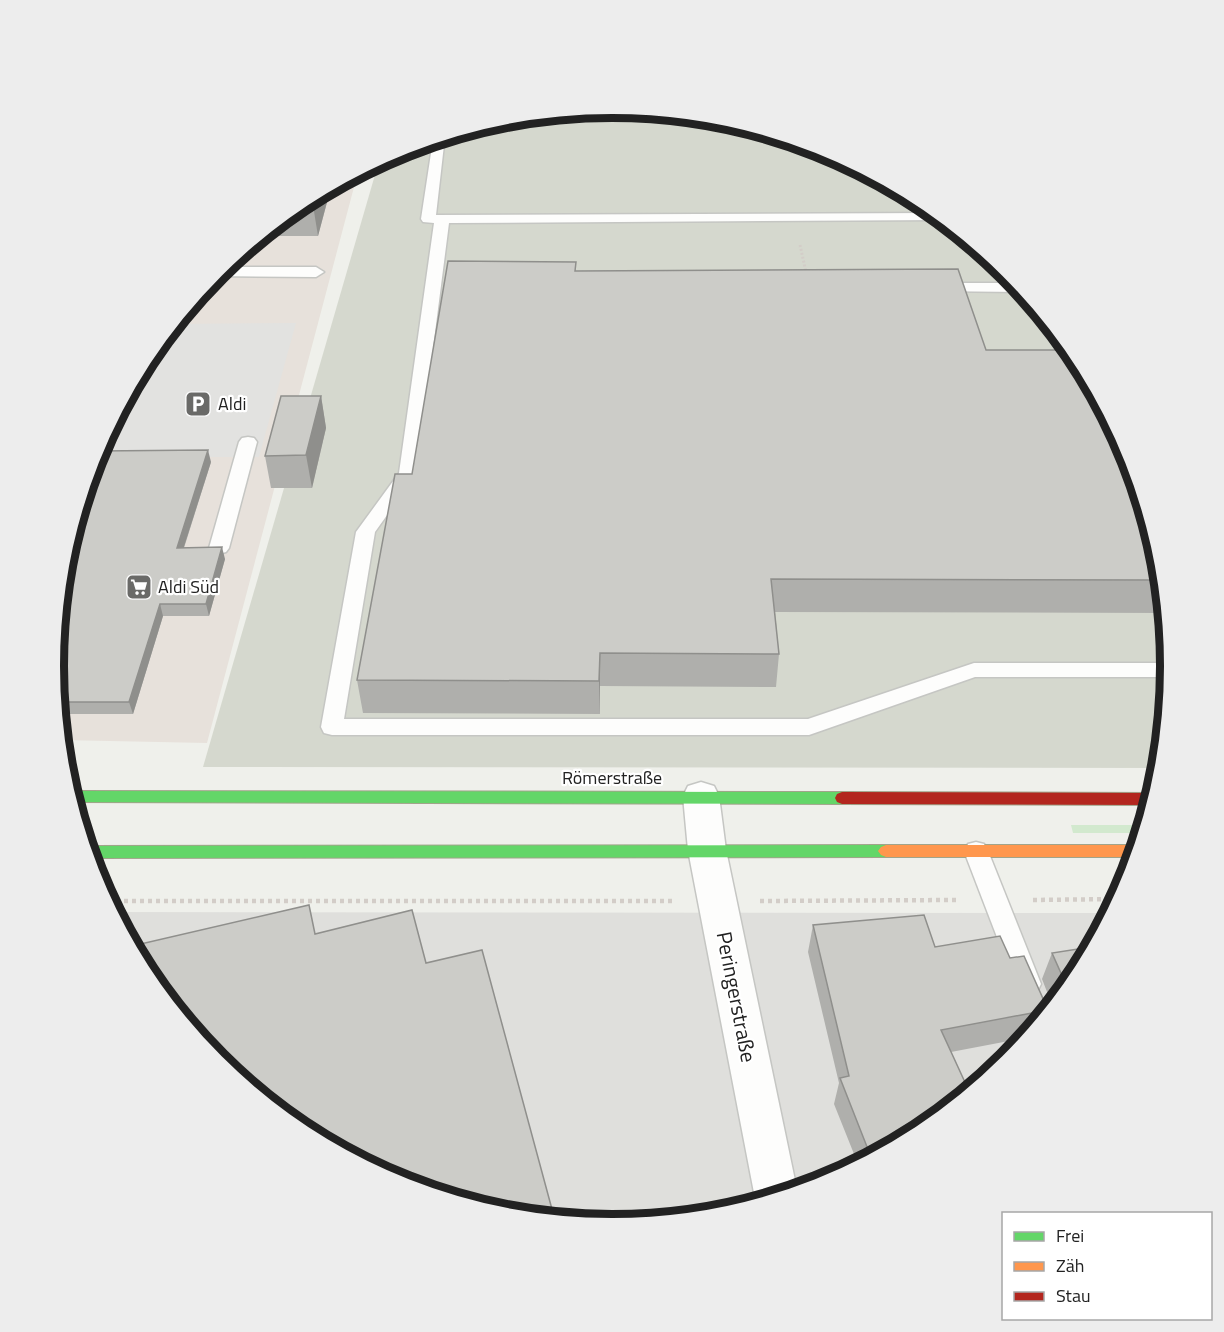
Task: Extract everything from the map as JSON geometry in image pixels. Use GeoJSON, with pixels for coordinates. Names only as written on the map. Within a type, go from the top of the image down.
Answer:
{"type":"FeatureCollection","features":[{"type":"Feature","properties":{"kind":"main road","name":"Römerstraße"},"geometry":{"type":"LineString","coordinates":[[80,796],[1143,799]]}},
{"type":"Feature","properties":{"kind":"main road"},"geometry":{"type":"LineString","coordinates":[[98,852],[1127,851]]}},
{"type":"Feature","properties":{"kind":"street","name":"Peringerstraße"},"geometry":{"type":"LineString","coordinates":[[701,796],[707,850],[774,1188]]}},
{"type":"Feature","properties":{"kind":"lane"},"geometry":{"type":"LineString","coordinates":[[439,147],[428,219],[924,217]]}},
{"type":"Feature","properties":{"kind":"lane"},"geometry":{"type":"LineString","coordinates":[[442,218],[408,473],[366,532],[332,727],[809,727],[974,670],[1160,670]]}},
{"type":"Feature","properties":{"kind":"lane"},"geometry":{"type":"LineString","coordinates":[[232,272],[316,272]]}},
{"type":"Feature","properties":{"kind":"lane"},"geometry":{"type":"LineString","coordinates":[[926,288],[1008,288]]}},
{"type":"Feature","properties":{"kind":"lane"},"geometry":{"type":"LineString","coordinates":[[219,548],[248,442]]}},
{"type":"Feature","properties":{"kind":"lane"},"geometry":{"type":"LineString","coordinates":[[976,850],[1037,1007]]}},
{"type":"Feature","properties":{"kind":"path"},"geometry":{"type":"LineString","coordinates":[[794,217],[807,278]]}},
{"type":"Feature","properties":{"kind":"path"},"geometry":{"type":"LineString","coordinates":[[118,901],[1107,899]]}},
{"type":"Feature","properties":{"kind":"shaded area"},"geometry":{"type":"Polygon","coordinates":[[[612,118],[683,123],[754,137],[788,148],[822,160],[886,192],[916,211],[973,254],[1024,305],[1046,333],[1086,392],[1103,424],[1122,468],[1141,524],[1155,595],[1160,666],[1155,737],[1150,768],[203,767],[376,172],[402,160],[470,137],[541,123],[576,120],[612,118]]]}},
{"type":"Feature","properties":{"kind":"shaded area"},"geometry":{"type":"Polygon","coordinates":[[[355,183],[207,743],[70,740],[64,666],[73,574],[83,524],[106,456],[138,392],[157,362],[200,305],[251,254],[308,211],[355,183]]]}},
{"type":"Feature","properties":{"kind":"shaded area","name":"Aldi"},"geometry":{"type":"Polygon","coordinates":[[[296,323],[259,457],[106,457],[138,392],[185,324],[296,323]]]}},
{"type":"Feature","properties":{"kind":"shaded area"},"geometry":{"type":"Polygon","coordinates":[[[123,912],[1100,913],[1086,940],[1046,999],[1024,1027],[973,1078],[916,1121],[886,1140],[822,1172],[788,1184],[754,1195],[683,1209],[612,1214],[576,1212],[541,1209],[470,1195],[402,1172],[366,1155],[182,1003],[157,970],[123,912]]]}},
{"type":"Feature","properties":{"kind":"green space"},"geometry":{"type":"Polygon","coordinates":[[[1071,825],[1136,825],[1133,833],[1073,833],[1071,825]]]}},
{"type":"Feature","properties":{"kind":"building"},"geometry":{"type":"Polygon","coordinates":[[[448,261],[576,262],[575,271],[958,269],[986,350],[1058,350],[1086,392],[1118,456],[1141,524],[1152,580],[771,579],[779,654],[600,653],[599,681],[357,680],[395,474],[412,474],[448,261]]]}},
{"type":"Feature","properties":{"kind":"building"},"geometry":{"type":"Polygon","coordinates":[[[281,396],[321,396],[306,455],[265,456],[281,396]]]}},
{"type":"Feature","properties":{"kind":"building","name":"Aldi Süd"},"geometry":{"type":"Polygon","coordinates":[[[208,450],[177,548],[222,547],[206,604],[160,604],[129,702],[66,702],[64,666],[66,630],[75,559],[83,524],[108,451],[208,450]]]}},
{"type":"Feature","properties":{"kind":"building"},"geometry":{"type":"Polygon","coordinates":[[[309,905],[315,934],[412,910],[426,963],[482,950],[552,1210],[470,1195],[402,1172],[338,1140],[308,1121],[251,1078],[200,1027],[141,944],[309,905]]]}},
{"type":"Feature","properties":{"kind":"building"},"geometry":{"type":"Polygon","coordinates":[[[924,915],[935,947],[1000,936],[1010,958],[1024,956],[1044,1001],[1036,1012],[941,1030],[966,1084],[916,1121],[868,1150],[840,1078],[849,1076],[813,925],[924,915]]]}},
{"type":"Feature","properties":{"kind":"building"},"geometry":{"type":"Polygon","coordinates":[[[1081,949],[1062,976],[1052,953],[1081,949]]]}},
{"type":"Feature","properties":{"kind":"traffic: fast"},"geometry":{"type":"LineString","coordinates":[[80,796],[842,798]]}},
{"type":"Feature","properties":{"kind":"traffic: fast"},"geometry":{"type":"LineString","coordinates":[[98,852],[886,851]]}},
{"type":"Feature","properties":{"kind":"traffic: slow"},"geometry":{"type":"LineString","coordinates":[[886,851],[1127,851]]}},
{"type":"Feature","properties":{"kind":"traffic: jam"},"geometry":{"type":"LineString","coordinates":[[842,798],[1143,799]]}},
{"type":"Feature","properties":{"kind":"place","name":"Aldi"},"geometry":{"type":"Point","coordinates":[198,404]}},
{"type":"Feature","properties":{"kind":"place","name":"Aldi Süd"},"geometry":{"type":"Point","coordinates":[139,587]}}]}
